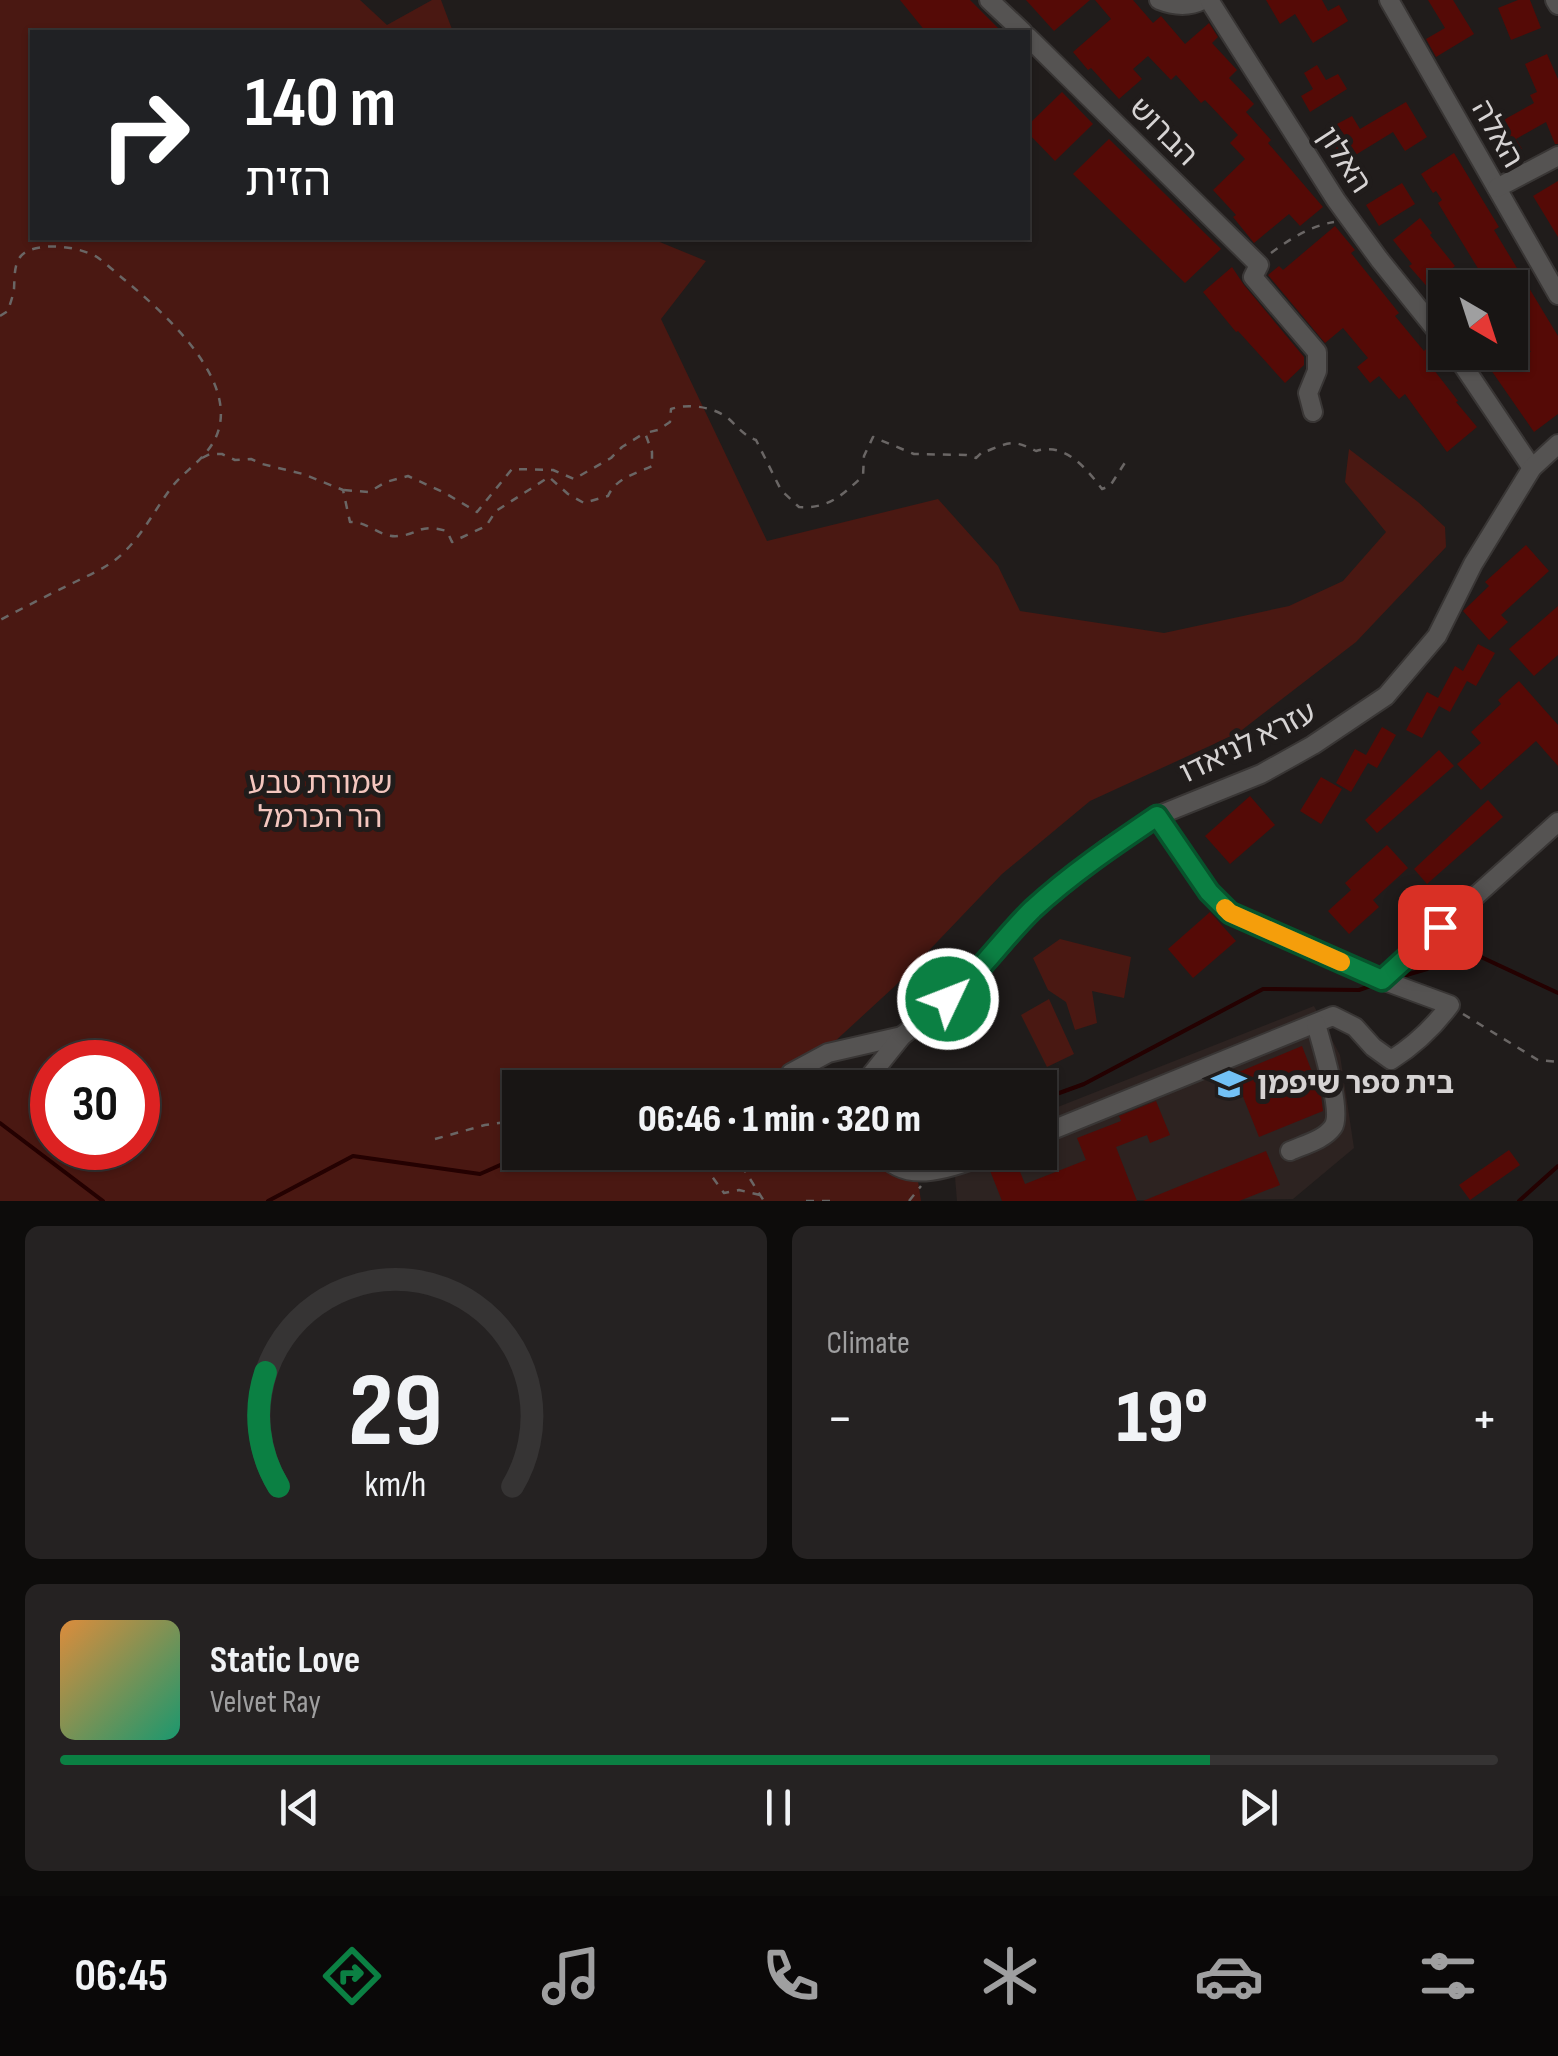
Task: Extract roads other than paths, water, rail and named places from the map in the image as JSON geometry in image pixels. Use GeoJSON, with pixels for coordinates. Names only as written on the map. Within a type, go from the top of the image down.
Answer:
{"type":"FeatureCollection","features":[{"type":"Feature","properties":{"kind":"street","name":"הברוש"},"geometry":{"type":"LineString","coordinates":[[989,0],[1020,30]]}},
{"type":"Feature","properties":{"kind":"street"},"geometry":{"type":"LineString","coordinates":[[1159,0],[1188,5],[1206,0]]}},
{"type":"Feature","properties":{"kind":"street","name":"האלון"},"geometry":{"type":"LineString","coordinates":[[1206,0],[1350,220],[1428,320]]}},
{"type":"Feature","properties":{"kind":"street","name":"האלה"},"geometry":{"type":"LineString","coordinates":[[1389,0],[1558,295]]}},
{"type":"Feature","properties":{"kind":"street","name":"הברוש"},"geometry":{"type":"LineString","coordinates":[[1030,40],[1259,266],[1254,277],[1317,352],[1317,371],[1308,393],[1313,412]]}},
{"type":"Feature","properties":{"kind":"street"},"geometry":{"type":"LineString","coordinates":[[1497,188],[1558,156]]}},
{"type":"Feature","properties":{"kind":"street"},"geometry":{"type":"LineString","coordinates":[[1466,370],[1532,468]]}},
{"type":"Feature","properties":{"kind":"street","name":"עזרא לניאדו"},"geometry":{"type":"LineString","coordinates":[[875,1070],[902,1036],[970,981],[1031,911],[1105,850],[1157,816],[1261,774],[1314,746],[1386,696],[1437,636],[1473,564],[1532,468],[1554,454]]}},
{"type":"Feature","properties":{"kind":"street"},"geometry":{"type":"LineString","coordinates":[[1057,1128],[1334,1016],[1355,1027],[1390,1060],[1415,1044],[1450,1005],[1382,980],[1230,913],[1209,892],[1157,816]]}},
{"type":"Feature","properties":{"kind":"street"},"geometry":{"type":"LineString","coordinates":[[1382,980],[1558,822]]}},
{"type":"Feature","properties":{"kind":"street"},"geometry":{"type":"LineString","coordinates":[[1290,1152],[1322,1137],[1336,1120],[1330,1074],[1316,1024]]}},
{"type":"Feature","properties":{"kind":"street","name":"עזרא לניאדו"},"geometry":{"type":"LineString","coordinates":[[805,1070],[828,1053],[902,1036]]}},
{"type":"Feature","properties":{"kind":"street"},"geometry":{"type":"LineString","coordinates":[[902,1170],[938,1170]]}},
{"type":"Feature","properties":{"kind":"waterway"},"geometry":{"type":"LineString","coordinates":[[1396,978],[1427,969],[1466,950],[1558,993]]}},
{"type":"Feature","properties":{"kind":"waterway"},"geometry":{"type":"LineString","coordinates":[[1057,1094],[1084,1084],[1263,989],[1359,990],[1373,985]]}},
{"type":"Feature","properties":{"kind":"waterway"},"geometry":{"type":"LineString","coordinates":[[0,1123],[103,1201]]}},
{"type":"Feature","properties":{"kind":"waterway"},"geometry":{"type":"LineString","coordinates":[[268,1201],[353,1156],[480,1174],[502,1164]]}},
{"type":"Feature","properties":{"kind":"waterway"},"geometry":{"type":"LineString","coordinates":[[1519,1201],[1558,1166]]}},
{"type":"Feature","properties":{"kind":"place","name":"בית ספר שיפמן"},"geometry":{"type":"Point","coordinates":[1229,1084]}},
{"type":"Feature","properties":{"kind":"park label","name":"שמורת טבע הר הכרמל"},"geometry":{"type":"Point","coordinates":[320,801]}}]}
